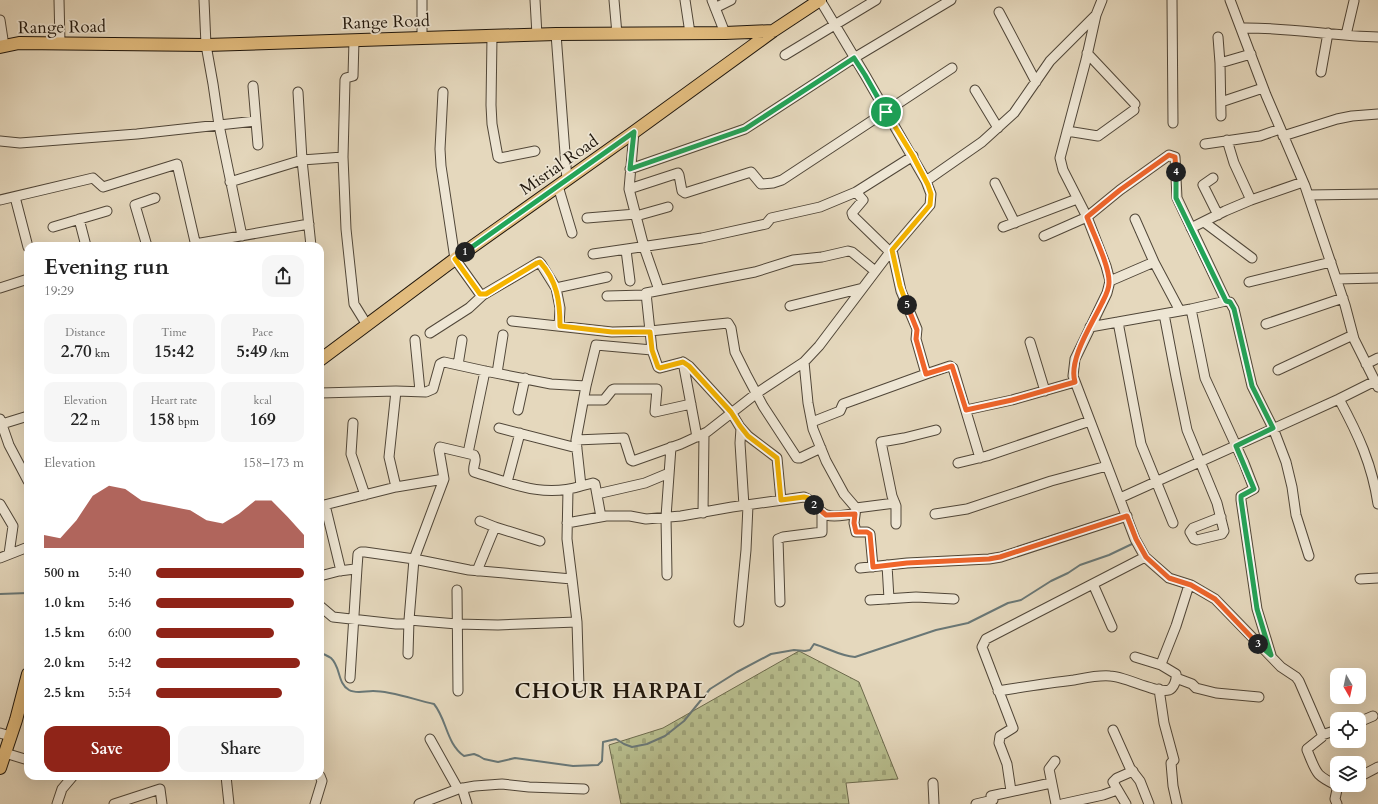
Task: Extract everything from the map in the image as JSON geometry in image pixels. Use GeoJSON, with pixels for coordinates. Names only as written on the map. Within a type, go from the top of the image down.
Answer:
{"type":"FeatureCollection","features":[{"type":"Feature","properties":{"kind":"main road","name":"Misrial Road"},"geometry":{"type":"LineString","coordinates":[[324,357],[455,259],[773,31],[820,0]]}},
{"type":"Feature","properties":{"kind":"main road","name":"Range Road"},"geometry":{"type":"LineString","coordinates":[[2,47],[18,42],[206,45],[556,34],[725,33],[773,31]]}},
{"type":"Feature","properties":{"kind":"main road"},"geometry":{"type":"LineString","coordinates":[[0,768],[5,753],[5,734],[24,684]]}},
{"type":"Feature","properties":{"kind":"street"},"geometry":{"type":"LineString","coordinates":[[59,0],[60,42]]}},
{"type":"Feature","properties":{"kind":"street"},"geometry":{"type":"LineString","coordinates":[[204,0],[206,45],[219,125],[242,236]]}},
{"type":"Feature","properties":{"kind":"street"},"geometry":{"type":"LineString","coordinates":[[422,0],[422,38]]}},
{"type":"Feature","properties":{"kind":"street"},"geometry":{"type":"LineString","coordinates":[[535,0],[537,35]]}},
{"type":"Feature","properties":{"kind":"street"},"geometry":{"type":"LineString","coordinates":[[614,0],[617,34]]}},
{"type":"Feature","properties":{"kind":"street"},"geometry":{"type":"LineString","coordinates":[[685,0],[690,33]]}},
{"type":"Feature","properties":{"kind":"street"},"geometry":{"type":"LineString","coordinates":[[725,33],[713,4],[731,0]]}},
{"type":"Feature","properties":{"kind":"street"},"geometry":{"type":"LineString","coordinates":[[499,428],[577,444],[624,438],[631,460],[633,461],[671,448],[700,435],[757,393],[804,362],[819,346],[875,271],[930,205],[931,194],[913,156],[820,0]]}},
{"type":"Feature","properties":{"kind":"street"},"geometry":{"type":"LineString","coordinates":[[785,55],[876,0]]}},
{"type":"Feature","properties":{"kind":"street"},"geometry":{"type":"LineString","coordinates":[[630,169],[745,129],[854,58],[951,0]]}},
{"type":"Feature","properties":{"kind":"street"},"geometry":{"type":"LineString","coordinates":[[1102,0],[1096,15],[1060,158],[1063,170],[1087,217],[1106,266],[1110,281],[1107,293],[1075,359],[1073,376],[1136,539],[1146,557],[1169,578],[1189,585],[1215,599],[1281,667],[1300,681],[1322,735]]}},
{"type":"Feature","properties":{"kind":"street"},"geometry":{"type":"LineString","coordinates":[[1172,0],[1173,123]]}},
{"type":"Feature","properties":{"kind":"street"},"geometry":{"type":"LineString","coordinates":[[1120,498],[1273,428],[1376,384],[1353,335],[1343,298],[1304,182],[1263,88],[1230,0]]}},
{"type":"Feature","properties":{"kind":"street"},"geometry":{"type":"LineString","coordinates":[[1346,35],[1354,1]]}},
{"type":"Feature","properties":{"kind":"street"},"geometry":{"type":"LineString","coordinates":[[999,12],[1036,82]]}},
{"type":"Feature","properties":{"kind":"street"},"geometry":{"type":"LineString","coordinates":[[926,181],[982,142],[1014,113],[1050,61],[1096,15]]}},
{"type":"Feature","properties":{"kind":"street"},"geometry":{"type":"LineString","coordinates":[[0,20],[2,47]]}},
{"type":"Feature","properties":{"kind":"street"},"geometry":{"type":"LineString","coordinates":[[1241,28],[1378,37]]}},
{"type":"Feature","properties":{"kind":"street"},"geometry":{"type":"LineString","coordinates":[[1321,72],[1328,33]]}},
{"type":"Feature","properties":{"kind":"street"},"geometry":{"type":"LineString","coordinates":[[556,34],[563,183],[572,233]]}},
{"type":"Feature","properties":{"kind":"street"},"geometry":{"type":"LineString","coordinates":[[492,37],[491,105],[492,124],[498,157],[500,158],[535,151]]}},
{"type":"Feature","properties":{"kind":"street"},"geometry":{"type":"LineString","coordinates":[[1218,37],[1221,116]]}},
{"type":"Feature","properties":{"kind":"street"},"geometry":{"type":"LineString","coordinates":[[354,40],[353,76],[346,78],[345,80],[343,157],[346,229],[354,304],[367,325]]}},
{"type":"Feature","properties":{"kind":"street"},"geometry":{"type":"LineString","coordinates":[[1067,131],[1098,136],[1134,107],[1087,53]]}},
{"type":"Feature","properties":{"kind":"street"},"geometry":{"type":"LineString","coordinates":[[1220,63],[1251,54]]}},
{"type":"Feature","properties":{"kind":"street"},"geometry":{"type":"LineString","coordinates":[[629,189],[678,173],[682,191],[685,193],[751,172],[761,184],[773,183],[782,180],[952,68]]}},
{"type":"Feature","properties":{"kind":"street"},"geometry":{"type":"LineString","coordinates":[[253,86],[258,145]]}},
{"type":"Feature","properties":{"kind":"street"},"geometry":{"type":"LineString","coordinates":[[1221,102],[1263,88]]}},
{"type":"Feature","properties":{"kind":"street"},"geometry":{"type":"LineString","coordinates":[[975,90],[998,128]]}},
{"type":"Feature","properties":{"kind":"street"},"geometry":{"type":"LineString","coordinates":[[298,92],[302,160],[311,242]]}},
{"type":"Feature","properties":{"kind":"street"},"geometry":{"type":"LineString","coordinates":[[443,92],[440,149],[441,166],[455,259],[480,294],[483,295]]}},
{"type":"Feature","properties":{"kind":"street"},"geometry":{"type":"LineString","coordinates":[[1205,144],[1281,132],[1352,116],[1378,114]]}},
{"type":"Feature","properties":{"kind":"street"},"geometry":{"type":"LineString","coordinates":[[0,141],[20,143],[137,134],[256,121]]}},
{"type":"Feature","properties":{"kind":"street"},"geometry":{"type":"LineString","coordinates":[[634,132],[629,189],[644,247],[659,290]]}},
{"type":"Feature","properties":{"kind":"street"},"geometry":{"type":"LineString","coordinates":[[1227,140],[1234,163],[1251,200]]}},
{"type":"Feature","properties":{"kind":"street"},"geometry":{"type":"LineString","coordinates":[[1044,236],[1087,217],[1169,155],[1175,157],[1176,198],[1226,301],[1230,302],[1234,309],[1252,386],[1273,428],[1286,462],[1296,515],[1309,556]]}},
{"type":"Feature","properties":{"kind":"street"},"geometry":{"type":"LineString","coordinates":[[593,254],[702,238],[766,224],[771,218],[820,207],[856,192],[913,156]]}},
{"type":"Feature","properties":{"kind":"street"},"geometry":{"type":"LineString","coordinates":[[230,182],[302,160],[343,157]]}},
{"type":"Feature","properties":{"kind":"street"},"geometry":{"type":"LineString","coordinates":[[0,200],[93,178],[103,187],[177,164],[194,242]]}},
{"type":"Feature","properties":{"kind":"street"},"geometry":{"type":"LineString","coordinates":[[1213,178],[1203,185],[1218,214]]}},
{"type":"Feature","properties":{"kind":"street"},"geometry":{"type":"LineString","coordinates":[[995,182],[1015,223]]}},
{"type":"Feature","properties":{"kind":"street"},"geometry":{"type":"LineString","coordinates":[[1191,228],[1218,214],[1251,200],[1304,182]]}},
{"type":"Feature","properties":{"kind":"street"},"geometry":{"type":"LineString","coordinates":[[856,192],[863,200],[852,213],[853,216],[891,251],[901,291],[917,330],[916,339],[926,374]]}},
{"type":"Feature","properties":{"kind":"street"},"geometry":{"type":"LineString","coordinates":[[1308,196],[1378,194]]}},
{"type":"Feature","properties":{"kind":"street"},"geometry":{"type":"LineString","coordinates":[[15,197],[27,242]]}},
{"type":"Feature","properties":{"kind":"street"},"geometry":{"type":"LineString","coordinates":[[146,242],[135,205],[155,198]]}},
{"type":"Feature","properties":{"kind":"street"},"geometry":{"type":"LineString","coordinates":[[1003,227],[1077,199]]}},
{"type":"Feature","properties":{"kind":"street"},"geometry":{"type":"LineString","coordinates":[[587,218],[636,215],[668,207]]}},
{"type":"Feature","properties":{"kind":"street"},"geometry":{"type":"LineString","coordinates":[[53,227],[107,211]]}},
{"type":"Feature","properties":{"kind":"street"},"geometry":{"type":"LineString","coordinates":[[79,219],[85,242]]}},
{"type":"Feature","properties":{"kind":"street"},"geometry":{"type":"LineString","coordinates":[[1135,219],[1154,262],[1180,312]]}},
{"type":"Feature","properties":{"kind":"street"},"geometry":{"type":"LineString","coordinates":[[1204,222],[1252,258]]}},
{"type":"Feature","properties":{"kind":"street"},"geometry":{"type":"LineString","coordinates":[[211,242],[309,224]]}},
{"type":"Feature","properties":{"kind":"street"},"geometry":{"type":"LineString","coordinates":[[626,250],[630,281]]}},
{"type":"Feature","properties":{"kind":"street"},"geometry":{"type":"LineString","coordinates":[[607,296],[645,295],[648,292],[755,272],[794,260],[822,257],[848,251],[852,252],[875,271]]}},
{"type":"Feature","properties":{"kind":"street"},"geometry":{"type":"LineString","coordinates":[[430,333],[469,308],[483,295],[539,262],[556,288],[560,308],[560,326]]}},
{"type":"Feature","properties":{"kind":"street"},"geometry":{"type":"LineString","coordinates":[[1110,281],[1154,262]]}},
{"type":"Feature","properties":{"kind":"street"},"geometry":{"type":"LineString","coordinates":[[1249,282],[1330,262]]}},
{"type":"Feature","properties":{"kind":"street"},"geometry":{"type":"LineString","coordinates":[[556,288],[607,277]]}},
{"type":"Feature","properties":{"kind":"street"},"geometry":{"type":"LineString","coordinates":[[1336,279],[1378,278]]}},
{"type":"Feature","properties":{"kind":"street"},"geometry":{"type":"LineString","coordinates":[[0,288],[24,280]]}},
{"type":"Feature","properties":{"kind":"street"},"geometry":{"type":"LineString","coordinates":[[790,306],[863,288]]}},
{"type":"Feature","properties":{"kind":"street"},"geometry":{"type":"LineString","coordinates":[[645,295],[652,350],[658,367],[660,368],[683,362],[689,366],[731,412],[748,436],[777,458],[781,500]]}},
{"type":"Feature","properties":{"kind":"street"},"geometry":{"type":"LineString","coordinates":[[1266,324],[1343,298]]}},
{"type":"Feature","properties":{"kind":"street"},"geometry":{"type":"LineString","coordinates":[[1090,327],[1180,312],[1226,301]]}},
{"type":"Feature","properties":{"kind":"street"},"geometry":{"type":"LineString","coordinates":[[1191,309],[1205,378],[1254,489],[1241,496],[1241,500],[1257,609],[1271,655]]}},
{"type":"Feature","properties":{"kind":"street"},"geometry":{"type":"LineString","coordinates":[[1164,314],[1187,430],[1221,517]]}},
{"type":"Feature","properties":{"kind":"street"},"geometry":{"type":"LineString","coordinates":[[512,321],[612,332],[650,332],[728,323],[731,328],[735,352],[763,406],[796,458],[800,458],[821,448]]}},
{"type":"Feature","properties":{"kind":"street"},"geometry":{"type":"LineString","coordinates":[[1118,322],[1139,434],[1145,455],[1173,523]]}},
{"type":"Feature","properties":{"kind":"street"},"geometry":{"type":"LineString","coordinates":[[498,373],[503,335]]}},
{"type":"Feature","properties":{"kind":"street"},"geometry":{"type":"LineString","coordinates":[[1278,370],[1353,335]]}},
{"type":"Feature","properties":{"kind":"street"},"geometry":{"type":"LineString","coordinates":[[415,340],[420,392]]}},
{"type":"Feature","properties":{"kind":"street"},"geometry":{"type":"LineString","coordinates":[[458,365],[462,340]]}},
{"type":"Feature","properties":{"kind":"street"},"geometry":{"type":"LineString","coordinates":[[1030,342],[1045,390]]}},
{"type":"Feature","properties":{"kind":"street"},"geometry":{"type":"LineString","coordinates":[[581,486],[577,444],[586,386],[596,345],[652,350]]}},
{"type":"Feature","properties":{"kind":"street"},"geometry":{"type":"LineString","coordinates":[[1366,364],[1378,358]]}},
{"type":"Feature","properties":{"kind":"street"},"geometry":{"type":"LineString","coordinates":[[324,393],[429,391],[433,389],[440,364],[448,362],[551,384],[586,386]]}},
{"type":"Feature","properties":{"kind":"street"},"geometry":{"type":"LineString","coordinates":[[683,362],[691,404],[700,435],[703,513]]}},
{"type":"Feature","properties":{"kind":"street"},"geometry":{"type":"LineString","coordinates":[[804,362],[808,403],[812,422],[826,461],[855,511],[854,523],[856,532],[867,532],[870,534],[873,567]]}},
{"type":"Feature","properties":{"kind":"street"},"geometry":{"type":"LineString","coordinates":[[812,422],[840,411],[843,404],[952,366],[980,458]]}},
{"type":"Feature","properties":{"kind":"street"},"geometry":{"type":"LineString","coordinates":[[468,453],[485,371]]}},
{"type":"Feature","properties":{"kind":"street"},"geometry":{"type":"LineString","coordinates":[[518,410],[525,378]]}},
{"type":"Feature","properties":{"kind":"street"},"geometry":{"type":"LineString","coordinates":[[966,410],[1012,400],[1075,382]]}},
{"type":"Feature","properties":{"kind":"street"},"geometry":{"type":"LineString","coordinates":[[584,400],[604,400],[614,388],[657,389],[655,412],[691,404]]}},
{"type":"Feature","properties":{"kind":"street"},"geometry":{"type":"LineString","coordinates":[[396,391],[389,457],[396,487]]}},
{"type":"Feature","properties":{"kind":"street"},"geometry":{"type":"LineString","coordinates":[[1339,399],[1365,452],[1375,483],[1378,504]]}},
{"type":"Feature","properties":{"kind":"street"},"geometry":{"type":"LineString","coordinates":[[24,417],[1,422],[2,434],[24,474]]}},
{"type":"Feature","properties":{"kind":"street"},"geometry":{"type":"LineString","coordinates":[[958,463],[980,458],[1090,421]]}},
{"type":"Feature","properties":{"kind":"street"},"geometry":{"type":"LineString","coordinates":[[353,423],[351,454],[365,495]]}},
{"type":"Feature","properties":{"kind":"street"},"geometry":{"type":"LineString","coordinates":[[739,622],[746,550],[746,505],[740,443],[741,428]]}},
{"type":"Feature","properties":{"kind":"street"},"geometry":{"type":"LineString","coordinates":[[896,524],[897,508],[892,496],[881,442],[936,430]]}},
{"type":"Feature","properties":{"kind":"street"},"geometry":{"type":"LineString","coordinates":[[507,482],[520,433]]}},
{"type":"Feature","properties":{"kind":"street"},"geometry":{"type":"LineString","coordinates":[[408,654],[414,559],[444,479],[439,450],[440,447],[475,456],[476,461],[473,469],[474,472],[532,489],[551,492],[568,490],[593,483],[595,484],[601,517]]}},
{"type":"Feature","properties":{"kind":"street"},"geometry":{"type":"LineString","coordinates":[[667,576],[666,517],[671,448]]}},
{"type":"Feature","properties":{"kind":"street"},"geometry":{"type":"LineString","coordinates":[[935,514],[966,509],[1107,466]]}},
{"type":"Feature","properties":{"kind":"street"},"geometry":{"type":"LineString","coordinates":[[597,494],[645,483],[669,473]]}},
{"type":"Feature","properties":{"kind":"street"},"geometry":{"type":"LineString","coordinates":[[324,505],[396,487],[444,479]]}},
{"type":"Feature","properties":{"kind":"street"},"geometry":{"type":"LineString","coordinates":[[568,490],[567,539],[577,622],[579,687]]}},
{"type":"Feature","properties":{"kind":"street"},"geometry":{"type":"LineString","coordinates":[[567,523],[601,517],[630,516],[646,519],[703,513],[804,497],[808,498],[826,515],[832,516],[895,503]]}},
{"type":"Feature","properties":{"kind":"street"},"geometry":{"type":"LineString","coordinates":[[0,504],[13,526],[9,554]]}},
{"type":"Feature","properties":{"kind":"street"},"geometry":{"type":"LineString","coordinates":[[324,512],[341,570]]}},
{"type":"Feature","properties":{"kind":"street"},"geometry":{"type":"LineString","coordinates":[[780,602],[778,539],[822,532],[822,512]]}},
{"type":"Feature","properties":{"kind":"street"},"geometry":{"type":"LineString","coordinates":[[860,568],[1000,557],[1127,516]]}},
{"type":"Feature","properties":{"kind":"street"},"geometry":{"type":"LineString","coordinates":[[480,521],[495,528],[540,540]]}},
{"type":"Feature","properties":{"kind":"street"},"geometry":{"type":"LineString","coordinates":[[477,570],[495,528]]}},
{"type":"Feature","properties":{"kind":"street"},"geometry":{"type":"LineString","coordinates":[[0,558],[24,548]]}},
{"type":"Feature","properties":{"kind":"street"},"geometry":{"type":"LineString","coordinates":[[350,678],[357,557],[360,552],[414,559],[477,570],[572,579]]}},
{"type":"Feature","properties":{"kind":"street"},"geometry":{"type":"LineString","coordinates":[[1011,792],[1007,764],[999,743],[1000,736],[1013,728],[982,647],[986,639],[1146,557]]}},
{"type":"Feature","properties":{"kind":"street"},"geometry":{"type":"LineString","coordinates":[[887,565],[889,599]]}},
{"type":"Feature","properties":{"kind":"street"},"geometry":{"type":"LineString","coordinates":[[324,575],[341,570],[352,570],[357,568]]}},
{"type":"Feature","properties":{"kind":"street"},"geometry":{"type":"LineString","coordinates":[[1360,580],[1378,578]]}},
{"type":"Feature","properties":{"kind":"street"},"geometry":{"type":"LineString","coordinates":[[1093,584],[1112,627]]}},
{"type":"Feature","properties":{"kind":"street"},"geometry":{"type":"LineString","coordinates":[[1161,665],[1176,626],[1189,585]]}},
{"type":"Feature","properties":{"kind":"street"},"geometry":{"type":"LineString","coordinates":[[457,590],[458,691]]}},
{"type":"Feature","properties":{"kind":"street"},"geometry":{"type":"LineString","coordinates":[[870,600],[916,597],[954,599]]}},
{"type":"Feature","properties":{"kind":"street"},"geometry":{"type":"LineString","coordinates":[[324,609],[334,617],[409,622],[498,625],[577,622]]}},
{"type":"Feature","properties":{"kind":"street"},"geometry":{"type":"LineString","coordinates":[[998,691],[1109,676],[1122,677],[1140,685],[1159,689],[1168,690],[1171,688],[1176,678],[1176,674],[1161,665],[1135,657]]}},
{"type":"Feature","properties":{"kind":"street"},"geometry":{"type":"LineString","coordinates":[[1176,678],[1192,684],[1196,688],[1216,693],[1258,697]]}},
{"type":"Feature","properties":{"kind":"street"},"geometry":{"type":"LineString","coordinates":[[1159,689],[1164,723],[1174,760],[1171,763],[1173,786],[1177,804]]}},
{"type":"Feature","properties":{"kind":"street"},"geometry":{"type":"LineString","coordinates":[[1366,719],[1373,716]]}},
{"type":"Feature","properties":{"kind":"street"},"geometry":{"type":"LineString","coordinates":[[1113,730],[1130,768],[1140,781],[1149,804]]}},
{"type":"Feature","properties":{"kind":"street"},"geometry":{"type":"LineString","coordinates":[[1330,732],[1322,735],[1307,749],[1316,772],[1319,776],[1330,782]]}},
{"type":"Feature","properties":{"kind":"street"},"geometry":{"type":"LineString","coordinates":[[430,739],[460,789],[467,804]]}},
{"type":"Feature","properties":{"kind":"street"},"geometry":{"type":"LineString","coordinates":[[5,753],[24,759]]}},
{"type":"Feature","properties":{"kind":"street"},"geometry":{"type":"LineString","coordinates":[[1055,761],[1049,769],[1056,804]]}},
{"type":"Feature","properties":{"kind":"street"},"geometry":{"type":"LineString","coordinates":[[1366,773],[1378,767]]}},
{"type":"Feature","properties":{"kind":"street"},"geometry":{"type":"LineString","coordinates":[[1126,804],[1114,785],[1114,781],[1133,771]]}},
{"type":"Feature","properties":{"kind":"street"},"geometry":{"type":"LineString","coordinates":[[58,804],[62,790],[70,780]]}},
{"type":"Feature","properties":{"kind":"street"},"geometry":{"type":"LineString","coordinates":[[226,780],[229,804]]}},
{"type":"Feature","properties":{"kind":"street"},"geometry":{"type":"LineString","coordinates":[[315,804],[322,780]]}},
{"type":"Feature","properties":{"kind":"street"},"geometry":{"type":"LineString","coordinates":[[933,783],[934,804]]}},
{"type":"Feature","properties":{"kind":"street"},"geometry":{"type":"LineString","coordinates":[[976,804],[993,802],[992,796],[1051,783]]}},
{"type":"Feature","properties":{"kind":"street"},"geometry":{"type":"LineString","coordinates":[[419,804],[460,789],[475,786],[502,784],[530,787],[584,789]]}},
{"type":"Feature","properties":{"kind":"street"},"geometry":{"type":"LineString","coordinates":[[114,804],[160,789],[162,804]]}},
{"type":"Feature","properties":{"kind":"street"},"geometry":{"type":"LineString","coordinates":[[1062,804],[1105,800],[1117,790]]}},
{"type":"Feature","properties":{"kind":"street"},"geometry":{"type":"LineString","coordinates":[[1337,792],[1335,799],[1337,804]]}},
{"type":"Feature","properties":{"kind":"green space"},"geometry":{"type":"Polygon","coordinates":[[[799,651],[859,682],[898,779],[846,783],[849,804],[621,804],[609,745],[663,728],[799,651]]]}},
{"type":"Feature","properties":{"kind":"waterway"},"geometry":{"type":"LineString","coordinates":[[324,654],[331,658],[334,662],[345,687],[349,690],[358,692],[388,692],[434,704],[442,717],[454,745],[464,756],[474,754],[484,759],[498,762],[515,758],[573,766],[598,765],[602,761],[603,742],[616,739],[632,747],[647,744],[665,736],[684,721],[710,689],[737,672],[771,654],[794,650],[810,650],[814,644],[839,654],[855,657],[936,630],[968,623],[1008,603],[1021,600],[1080,565],[1109,555],[1132,544]]}},
{"type":"Feature","properties":{"kind":"waterway"},"geometry":{"type":"LineString","coordinates":[[0,594],[24,593]]}},
{"type":"Feature","properties":{"kind":"district","name":"CHOUR HARPAL"},"geometry":{"type":"Point","coordinates":[611,691]}},
{"type":"Feature","properties":{"kind":"route"},"geometry":{"type":"LineString","coordinates":[[854,58],[886,112],[913,156],[931,194],[930,205],[892,250],[901,291],[917,330],[916,339],[926,374],[952,366],[966,410],[1012,400],[1075,382],[1073,376],[1075,359],[1107,293],[1110,281],[1106,266],[1087,217],[1120,190],[1169,155],[1175,157],[1176,198],[1226,301],[1230,302],[1234,309],[1252,386],[1273,428],[1236,446],[1254,489],[1241,496],[1241,500],[1257,609],[1271,655],[1256,642],[1215,599],[1191,585],[1174,581],[1164,575],[1146,557],[1136,539],[1127,516],[1086,531],[1048,541],[1000,557],[989,559],[907,563],[873,567],[870,534],[867,532],[856,532],[854,523],[855,514],[832,516],[826,515],[820,511],[808,498],[804,497],[781,500],[777,458],[748,436],[731,412],[689,366],[683,362],[660,368],[658,367],[652,350],[650,332],[596,331],[560,326],[560,308],[556,288],[540,262],[483,295],[480,294],[455,259],[634,132],[630,169],[745,129],[854,58]]}}]}
